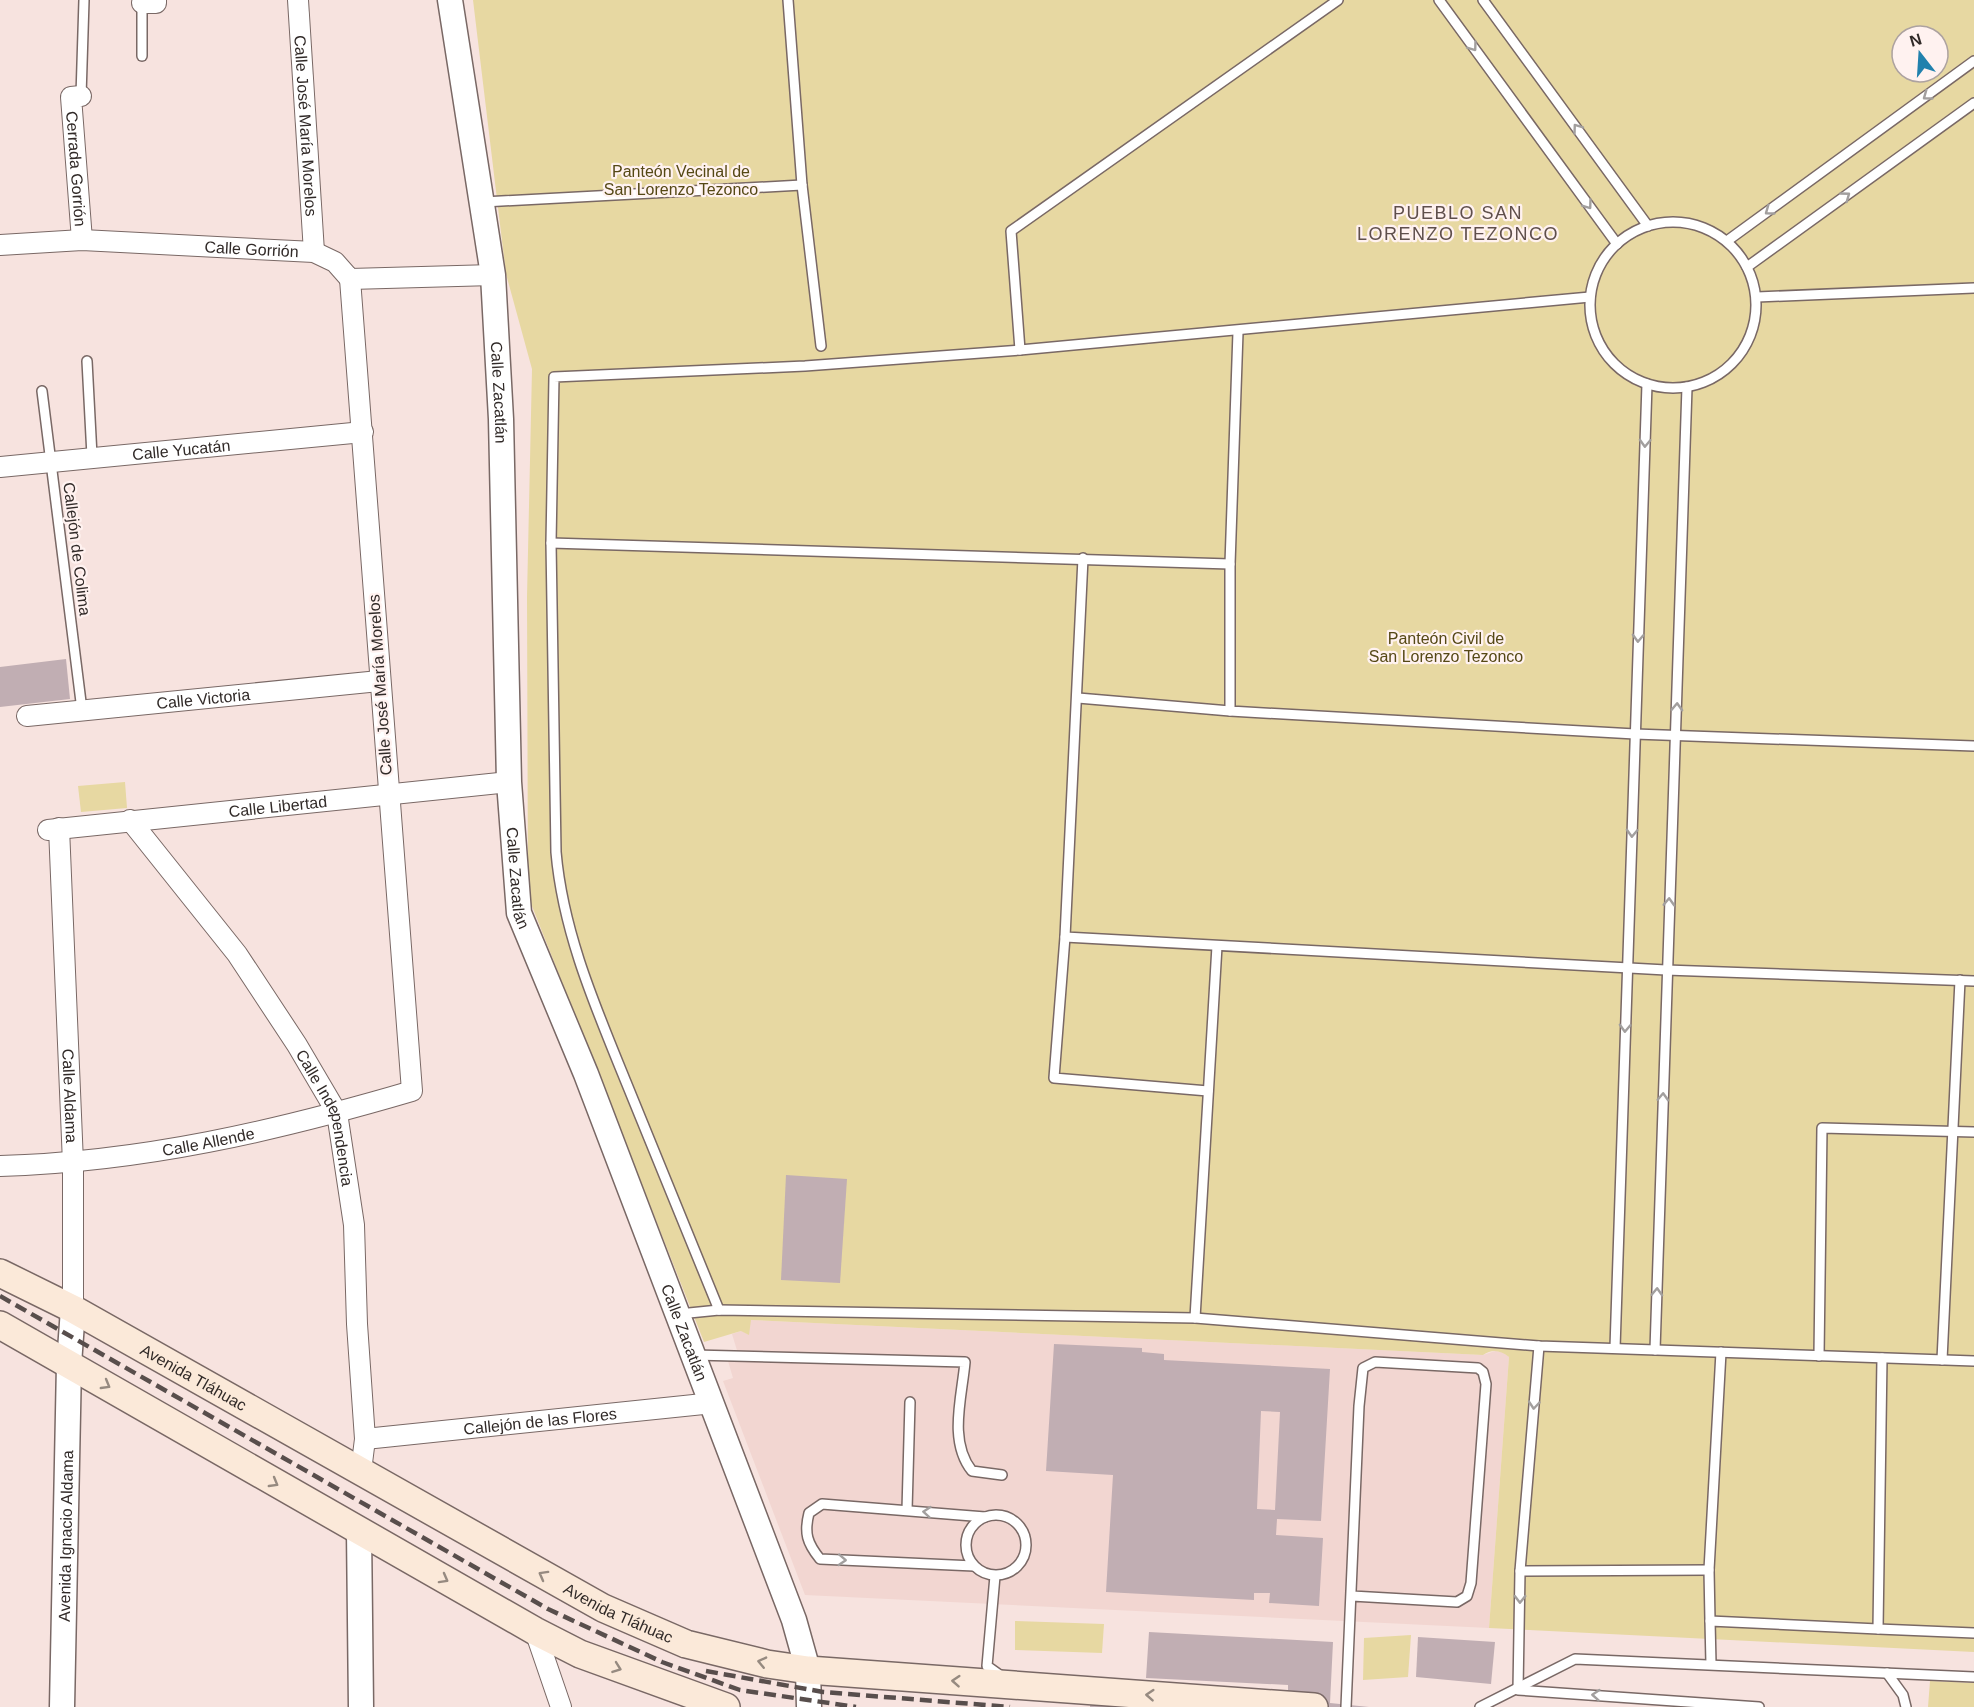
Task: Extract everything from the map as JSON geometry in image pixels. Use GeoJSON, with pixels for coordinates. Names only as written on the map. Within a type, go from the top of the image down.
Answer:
{"type":"FeatureCollection","features":[{"type":"Feature","properties":{"kind":"main road","name":"Avenida Tláhuac"},"geometry":{"type":"LineString","coordinates":[[0,1273],[73,1309],[603,1608],[686,1644],[767,1664],[808,1671],[1314,1707]]}},
{"type":"Feature","properties":{"kind":"main road"},"geometry":{"type":"LineString","coordinates":[[0,1325],[535,1631],[580,1654],[726,1707]]}},
{"type":"Feature","properties":{"kind":"street","name":"Calle José María Morelos"},"geometry":{"type":"LineString","coordinates":[[298,0],[314,252]]}},
{"type":"Feature","properties":{"kind":"street","name":"Calle Zacatlán"},"geometry":{"type":"LineString","coordinates":[[450,0],[493,275],[501,419],[508,782],[519,913],[586,1074],[794,1620],[808,1671],[809,1707]]}},
{"type":"Feature","properties":{"kind":"street","name":"Cerrada Gorrión"},"geometry":{"type":"LineString","coordinates":[[81,96],[71,97],[82,240]]}},
{"type":"Feature","properties":{"kind":"street","name":"Calle Gorrión"},"geometry":{"type":"LineString","coordinates":[[0,245],[82,240],[314,252],[335,262],[350,279]]}},
{"type":"Feature","properties":{"kind":"street"},"geometry":{"type":"LineString","coordinates":[[350,279],[493,275]]}},
{"type":"Feature","properties":{"kind":"street","name":"Calle José María Morelos"},"geometry":{"type":"LineString","coordinates":[[350,279],[363,432],[387,793],[412,1091]]}},
{"type":"Feature","properties":{"kind":"street","name":"Calle Yucatán"},"geometry":{"type":"LineString","coordinates":[[0,467],[92,456],[363,432]]}},
{"type":"Feature","properties":{"kind":"street","name":"Calle Victoria"},"geometry":{"type":"LineString","coordinates":[[27,716],[379,681]]}},
{"type":"Feature","properties":{"kind":"street","name":"Calle Libertad"},"geometry":{"type":"LineString","coordinates":[[54,829],[508,782]]}},
{"type":"Feature","properties":{"kind":"street","name":"Calle Independencia"},"geometry":{"type":"LineString","coordinates":[[130,820],[237,954],[297,1045],[337,1113],[354,1226],[357,1324],[365,1438],[361,1471]]}},
{"type":"Feature","properties":{"kind":"street","name":"Calle Aldama"},"geometry":{"type":"LineString","coordinates":[[54,829],[74,1163],[73,1309],[69,1364]]}},
{"type":"Feature","properties":{"kind":"street","name":"Calle Allende"},"geometry":{"type":"LineString","coordinates":[[1,1160],[74,1163],[190,1148],[337,1113],[412,1091]]}},
{"type":"Feature","properties":{"kind":"street","name":"Avenida Ignacio Aldama"},"geometry":{"type":"LineString","coordinates":[[62,1707],[69,1364]]}},
{"type":"Feature","properties":{"kind":"street","name":"Callejón de las Flores"},"geometry":{"type":"LineString","coordinates":[[365,1438],[713,1403]]}},
{"type":"Feature","properties":{"kind":"street"},"geometry":{"type":"LineString","coordinates":[[359,1531],[361,1707]]}},
{"type":"Feature","properties":{"kind":"street"},"geometry":{"type":"LineString","coordinates":[[535,1631],[561,1707]]}},
{"type":"Feature","properties":{"kind":"lane","name":"Cerrada Gorrión"},"geometry":{"type":"LineString","coordinates":[[81,96],[84,0]]}},
{"type":"Feature","properties":{"kind":"lane"},"geometry":{"type":"LineString","coordinates":[[789,0],[802,185],[821,346]]}},
{"type":"Feature","properties":{"kind":"lane"},"geometry":{"type":"LineString","coordinates":[[1020,350],[1011,231],[1338,0]]}},
{"type":"Feature","properties":{"kind":"lane"},"geometry":{"type":"LineString","coordinates":[[1438,0],[1617,244]]}},
{"type":"Feature","properties":{"kind":"lane"},"geometry":{"type":"LineString","coordinates":[[1483,0],[1648,226]]}},
{"type":"Feature","properties":{"kind":"lane"},"geometry":{"type":"LineString","coordinates":[[142,56],[149,1]]}},
{"type":"Feature","properties":{"kind":"lane"},"geometry":{"type":"LineString","coordinates":[[1727,242],[1974,61]]}},
{"type":"Feature","properties":{"kind":"lane"},"geometry":{"type":"LineString","coordinates":[[1747,267],[1974,103]]}},
{"type":"Feature","properties":{"kind":"lane"},"geometry":{"type":"LineString","coordinates":[[482,202],[802,185]]}},
{"type":"Feature","properties":{"kind":"lane"},"geometry":{"type":"LineString","coordinates":[[1669,222],[1689,224],[1709,230],[1727,242],[1747,267],[1756,297],[1754,328],[1740,356],[1716,376],[1687,387],[1667,388],[1647,384],[1619,369],[1599,344],[1592,321],[1590,297],[1598,268],[1617,244],[1648,226],[1669,222]]}},
{"type":"Feature","properties":{"kind":"lane"},"geometry":{"type":"LineString","coordinates":[[1756,297],[1974,288]]}},
{"type":"Feature","properties":{"kind":"lane"},"geometry":{"type":"LineString","coordinates":[[719,1310],[594,1002],[567,922],[559,887],[555,840],[551,543],[554,377],[805,366],[1020,350],[1238,332],[1590,297]]}},
{"type":"Feature","properties":{"kind":"lane"},"geometry":{"type":"LineString","coordinates":[[1230,711],[1230,564],[1238,332]]}},
{"type":"Feature","properties":{"kind":"lane"},"geometry":{"type":"LineString","coordinates":[[87,361],[92,456]]}},
{"type":"Feature","properties":{"kind":"lane"},"geometry":{"type":"LineString","coordinates":[[1615,1348],[1647,384]]}},
{"type":"Feature","properties":{"kind":"lane"},"geometry":{"type":"LineString","coordinates":[[1655,1350],[1687,387]]}},
{"type":"Feature","properties":{"kind":"lane","name":"Callejón de Colima"},"geometry":{"type":"LineString","coordinates":[[42,391],[82,710]]}},
{"type":"Feature","properties":{"kind":"lane"},"geometry":{"type":"LineString","coordinates":[[551,543],[1230,564]]}},
{"type":"Feature","properties":{"kind":"lane"},"geometry":{"type":"LineString","coordinates":[[1083,558],[1065,937],[1054,1078],[1208,1091]]}},
{"type":"Feature","properties":{"kind":"lane"},"geometry":{"type":"LineString","coordinates":[[1078,698],[1230,711],[1635,734],[1974,746]]}},
{"type":"Feature","properties":{"kind":"lane"},"geometry":{"type":"LineString","coordinates":[[1065,937],[1628,966],[1666,970],[1974,981]]}},
{"type":"Feature","properties":{"kind":"lane"},"geometry":{"type":"LineString","coordinates":[[1195,1318],[1217,946]]}},
{"type":"Feature","properties":{"kind":"lane"},"geometry":{"type":"LineString","coordinates":[[1942,1360],[1960,980]]}},
{"type":"Feature","properties":{"kind":"lane"},"geometry":{"type":"LineString","coordinates":[[1819,1356],[1822,1128],[1974,1132]]}},
{"type":"Feature","properties":{"kind":"lane"},"geometry":{"type":"LineString","coordinates":[[678,1315],[719,1310],[1195,1318],[1539,1347],[1974,1361]]}},
{"type":"Feature","properties":{"kind":"lane"},"geometry":{"type":"LineString","coordinates":[[1518,1690],[1520,1571],[1539,1347]]}},
{"type":"Feature","properties":{"kind":"lane"},"geometry":{"type":"LineString","coordinates":[[1711,1664],[1709,1570],[1721,1352]]}},
{"type":"Feature","properties":{"kind":"lane"},"geometry":{"type":"LineString","coordinates":[[694,1355],[965,1362],[957,1439],[962,1460],[972,1471],[1002,1475]]}},
{"type":"Feature","properties":{"kind":"lane"},"geometry":{"type":"LineString","coordinates":[[1878,1629],[1882,1358]]}},
{"type":"Feature","properties":{"kind":"lane"},"geometry":{"type":"LineString","coordinates":[[1346,1707],[1363,1368],[1376,1362],[1479,1368],[1483,1372],[1486,1384],[1472,1575],[1467,1596],[1457,1602],[1352,1596]]}},
{"type":"Feature","properties":{"kind":"lane"},"geometry":{"type":"LineString","coordinates":[[907,1510],[910,1402]]}},
{"type":"Feature","properties":{"kind":"lane"},"geometry":{"type":"LineString","coordinates":[[974,1566],[820,1559],[809,1546],[805,1531],[809,1513],[822,1504],[985,1517],[997,1515],[1009,1518],[1018,1524],[1025,1534],[1027,1546],[1024,1558],[1017,1568],[1007,1574],[995,1576],[984,1573],[974,1566],[967,1556],[965,1545],[968,1533],[975,1523],[985,1517]]}},
{"type":"Feature","properties":{"kind":"lane"},"geometry":{"type":"LineString","coordinates":[[1520,1571],[1709,1570]]}},
{"type":"Feature","properties":{"kind":"lane"},"geometry":{"type":"LineString","coordinates":[[995,1576],[987,1666],[1016,1686]]}},
{"type":"Feature","properties":{"kind":"lane"},"geometry":{"type":"LineString","coordinates":[[1710,1621],[1974,1633]]}},
{"type":"Feature","properties":{"kind":"lane"},"geometry":{"type":"LineString","coordinates":[[1480,1707],[1518,1690],[1575,1659],[1974,1677]]}},
{"type":"Feature","properties":{"kind":"lane"},"geometry":{"type":"LineString","coordinates":[[1887,1673],[1903,1695],[1906,1707]]}},
{"type":"Feature","properties":{"kind":"lane"},"geometry":{"type":"LineString","coordinates":[[1518,1690],[1759,1707]]}},
{"type":"Feature","properties":{"kind":"shaded area"},"geometry":{"type":"Polygon","coordinates":[[[751,1320],[1483,1355],[1495,1351],[1503,1352],[1509,1357],[1489,1628],[805,1595],[723,1381],[733,1378],[728,1361],[739,1357],[732,1334],[741,1331],[751,1320]]]}},
{"type":"Feature","properties":{"kind":"green space","name":"Panteón Civil de San Lorenzo Tezonco"},"geometry":{"type":"Polygon","coordinates":[[[473,0],[1974,0],[1974,1652],[1489,1628],[1509,1357],[1499,1352],[1493,1351],[1483,1355],[751,1320],[749,1335],[741,1331],[704,1342],[528,896],[527,597],[532,369],[506,274],[473,0]]]}},
{"type":"Feature","properties":{"kind":"green space"},"geometry":{"type":"Polygon","coordinates":[[[125,782],[127,808],[81,812],[78,786],[125,782]]]}},
{"type":"Feature","properties":{"kind":"green space"},"geometry":{"type":"Polygon","coordinates":[[[1015,1621],[1104,1624],[1102,1653],[1015,1650],[1015,1621]]]}},
{"type":"Feature","properties":{"kind":"green space"},"geometry":{"type":"Polygon","coordinates":[[[1411,1635],[1408,1677],[1363,1680],[1364,1638],[1411,1635]]]}},
{"type":"Feature","properties":{"kind":"green space"},"geometry":{"type":"Polygon","coordinates":[[[1930,1681],[1974,1683],[1974,1707],[1928,1707],[1930,1681]]]}},
{"type":"Feature","properties":{"kind":"building"},"geometry":{"type":"Polygon","coordinates":[[[66,659],[70,699],[0,707],[0,667],[66,659]]]}},
{"type":"Feature","properties":{"kind":"building"},"geometry":{"type":"Polygon","coordinates":[[[786,1175],[847,1179],[840,1283],[781,1280],[786,1175]]]}},
{"type":"Feature","properties":{"kind":"building"},"geometry":{"type":"Polygon","coordinates":[[[1054,1344],[1142,1348],[1142,1352],[1164,1354],[1164,1360],[1330,1369],[1321,1521],[1277,1519],[1276,1535],[1323,1538],[1319,1606],[1269,1603],[1270,1593],[1254,1593],[1254,1600],[1106,1592],[1113,1475],[1046,1471],[1054,1344]],[[1261,1411],[1257,1509],[1275,1510],[1280,1412],[1261,1411]]]}},
{"type":"Feature","properties":{"kind":"building"},"geometry":{"type":"Polygon","coordinates":[[[1149,1632],[1333,1642],[1330,1703],[1369,1707],[1090,1707],[1091,1691],[1288,1701],[1288,1685],[1146,1678],[1149,1632]]]}},
{"type":"Feature","properties":{"kind":"building"},"geometry":{"type":"Polygon","coordinates":[[[1418,1637],[1495,1642],[1491,1684],[1416,1677],[1418,1637]]]}},
{"type":"Feature","properties":{"kind":"railway"},"geometry":{"type":"LineString","coordinates":[[0,1296],[548,1609],[662,1662],[740,1690],[856,1707]]}},
{"type":"Feature","properties":{"kind":"railway"},"geometry":{"type":"LineString","coordinates":[[706,1671],[823,1692],[1010,1707]]}},
{"type":"Feature","properties":{"kind":"district","name":"PUEBLO SAN LORENZO TEZONCO"},"geometry":{"type":"Point","coordinates":[1458,223]}},
{"type":"Feature","properties":{"kind":"park label","name":"Panteón Vecinal de San Lorenzo Tezonco"},"geometry":{"type":"Point","coordinates":[681,180]}}]}
